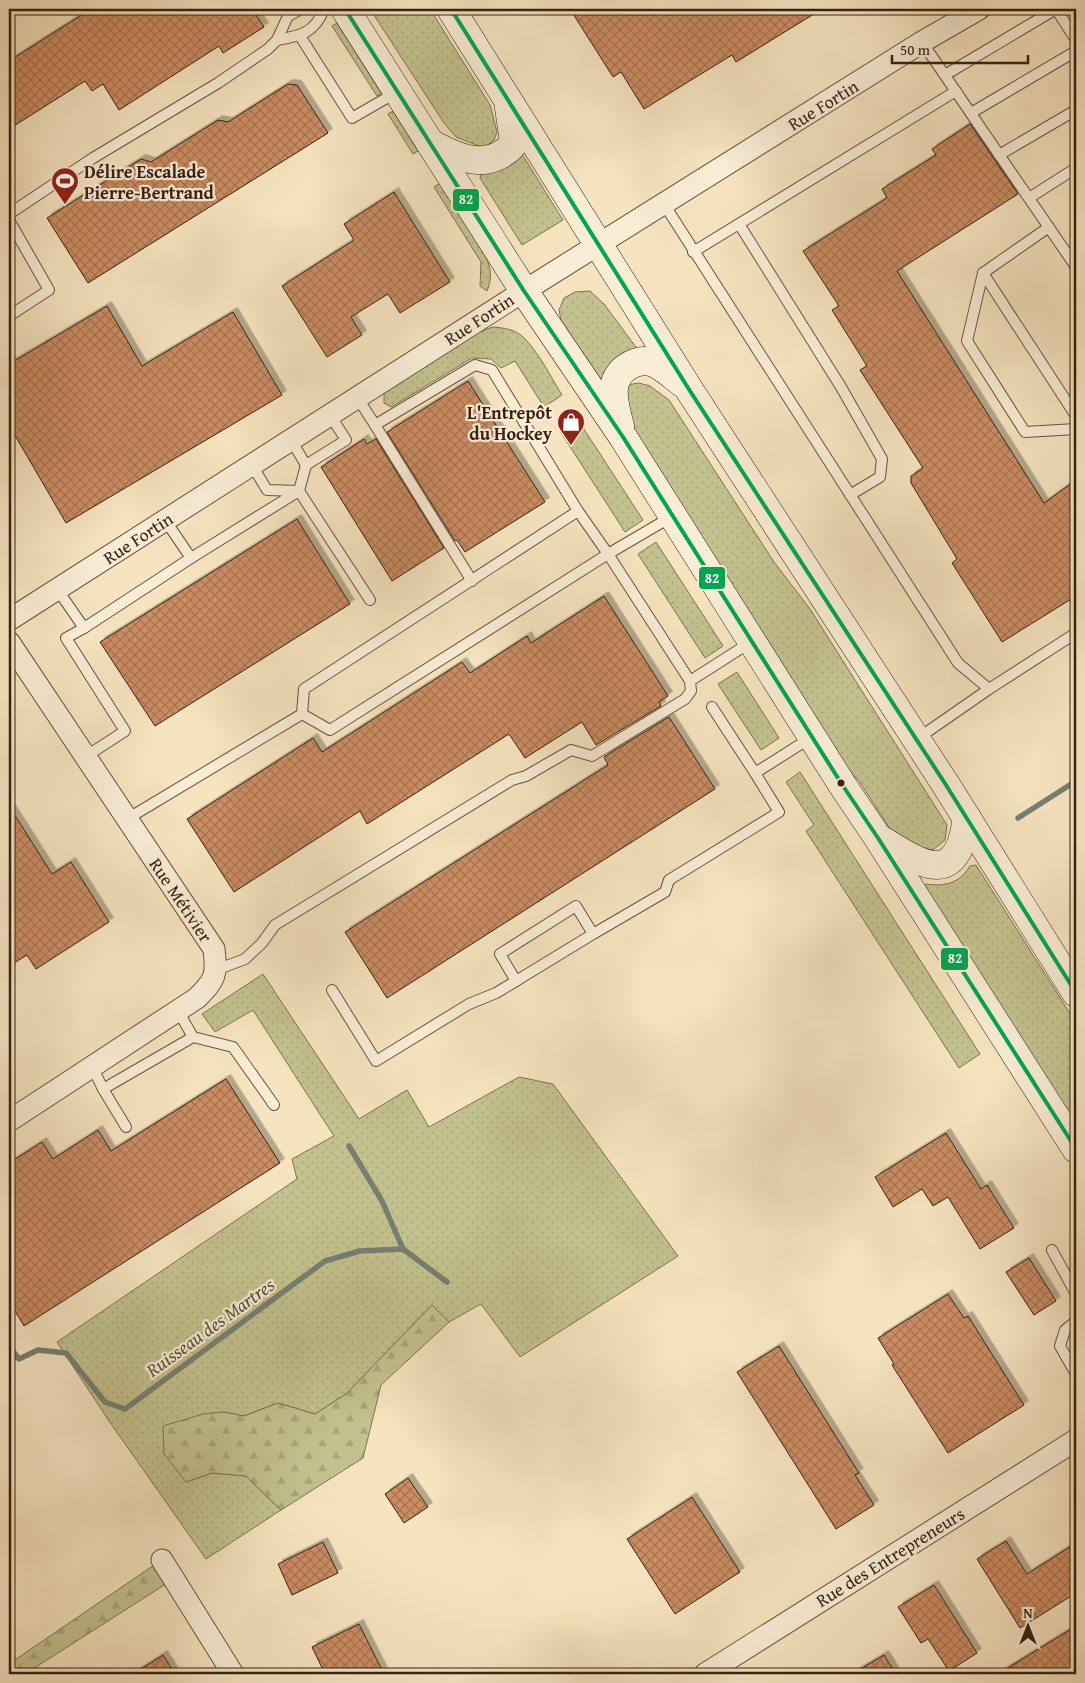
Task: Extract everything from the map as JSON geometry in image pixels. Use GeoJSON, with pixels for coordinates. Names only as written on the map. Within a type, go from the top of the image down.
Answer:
{"type":"FeatureCollection","features":[{"type":"Feature","properties":{"kind":"main road"},"geometry":{"type":"LineString","coordinates":[[344,9],[524,291],[623,437],[1076,1149]]}},
{"type":"Feature","properties":{"kind":"main road"},"geometry":{"type":"LineString","coordinates":[[452,9],[690,391],[916,739],[1076,993]]}},
{"type":"Feature","properties":{"kind":"main road"},"geometry":{"type":"LineString","coordinates":[[430,143],[447,152],[468,159],[483,160],[498,156],[512,146],[514,142],[508,98]]}},
{"type":"Feature","properties":{"kind":"main road"},"geometry":{"type":"LineString","coordinates":[[623,437],[614,386],[619,376],[628,366],[640,362],[654,363],[690,391]]}},
{"type":"Feature","properties":{"kind":"main road"},"geometry":{"type":"LineString","coordinates":[[878,838],[909,857],[928,864],[940,865],[950,861],[960,848],[964,838],[966,818]]}},
{"type":"Feature","properties":{"kind":"street","name":"Rue Fortin"},"geometry":{"type":"LineString","coordinates":[[9,620],[524,291],[922,42],[979,9]]}},
{"type":"Feature","properties":{"kind":"street","name":"Rue Métivier"},"geometry":{"type":"LineString","coordinates":[[9,642],[214,949],[216,970]]}},
{"type":"Feature","properties":{"kind":"street"},"geometry":{"type":"LineString","coordinates":[[9,1121],[197,998],[210,986],[216,970]]}},
{"type":"Feature","properties":{"kind":"street","name":"Rue des Entrepreneurs"},"geometry":{"type":"LineString","coordinates":[[705,1674],[1076,1440]]}},
{"type":"Feature","properties":{"kind":"street"},"geometry":{"type":"LineString","coordinates":[[162,1560],[233,1674]]}},
{"type":"Feature","properties":{"kind":"lane"},"geometry":{"type":"LineString","coordinates":[[9,214],[93,158],[218,83],[268,49],[277,40],[285,13],[301,9]]}},
{"type":"Feature","properties":{"kind":"lane"},"geometry":{"type":"LineString","coordinates":[[277,40],[300,36],[319,21],[324,9]]}},
{"type":"Feature","properties":{"kind":"lane"},"geometry":{"type":"LineString","coordinates":[[945,75],[1056,9],[1076,40]]}},
{"type":"Feature","properties":{"kind":"lane"},"geometry":{"type":"LineString","coordinates":[[300,36],[352,118],[397,92]]}},
{"type":"Feature","properties":{"kind":"lane"},"geometry":{"type":"LineString","coordinates":[[922,42],[1076,267]]}},
{"type":"Feature","properties":{"kind":"lane"},"geometry":{"type":"LineString","coordinates":[[971,113],[1076,51]]}},
{"type":"Feature","properties":{"kind":"lane"},"geometry":{"type":"LineString","coordinates":[[693,252],[956,92]]}},
{"type":"Feature","properties":{"kind":"lane"},"geometry":{"type":"LineString","coordinates":[[1000,155],[1076,110]]}},
{"type":"Feature","properties":{"kind":"lane"},"geometry":{"type":"LineString","coordinates":[[1029,198],[1076,168]]}},
{"type":"Feature","properties":{"kind":"lane"},"geometry":{"type":"LineString","coordinates":[[664,204],[958,663],[989,690]]}},
{"type":"Feature","properties":{"kind":"lane"},"geometry":{"type":"LineString","coordinates":[[9,220],[49,290],[9,316]]}},
{"type":"Feature","properties":{"kind":"lane"},"geometry":{"type":"LineString","coordinates":[[739,224],[841,386],[882,459],[880,478],[850,495]]}},
{"type":"Feature","properties":{"kind":"lane"},"geometry":{"type":"LineString","coordinates":[[1048,226],[983,273],[967,341],[1024,432],[1076,430]]}},
{"type":"Feature","properties":{"kind":"lane"},"geometry":{"type":"LineString","coordinates":[[983,273],[1076,416]]}},
{"type":"Feature","properties":{"kind":"lane"},"geometry":{"type":"LineString","coordinates":[[216,970],[245,959],[275,925],[512,780],[526,776],[572,750],[592,756],[685,699],[691,691],[690,681],[578,511],[492,370],[475,365],[375,425]]}},
{"type":"Feature","properties":{"kind":"lane"},"geometry":{"type":"LineString","coordinates":[[358,397],[472,581]]}},
{"type":"Feature","properties":{"kind":"lane"},"geometry":{"type":"LineString","coordinates":[[306,465],[346,440],[330,415]]}},
{"type":"Feature","properties":{"kind":"lane"},"geometry":{"type":"LineString","coordinates":[[86,757],[125,732],[66,638],[300,491],[306,465],[291,440]]}},
{"type":"Feature","properties":{"kind":"lane"},"geometry":{"type":"LineString","coordinates":[[252,465],[267,490],[300,491]]}},
{"type":"Feature","properties":{"kind":"lane"},"geometry":{"type":"LineString","coordinates":[[300,491],[370,600]]}},
{"type":"Feature","properties":{"kind":"lane"},"geometry":{"type":"LineString","coordinates":[[302,714],[304,690],[578,511]]}},
{"type":"Feature","properties":{"kind":"lane"},"geometry":{"type":"LineString","coordinates":[[302,714],[330,730],[608,554],[673,516]]}},
{"type":"Feature","properties":{"kind":"lane"},"geometry":{"type":"LineString","coordinates":[[165,520],[191,558]]}},
{"type":"Feature","properties":{"kind":"lane"},"geometry":{"type":"LineString","coordinates":[[57,589],[84,628]]}},
{"type":"Feature","properties":{"kind":"lane"},"geometry":{"type":"LineString","coordinates":[[916,739],[1076,633]]}},
{"type":"Feature","properties":{"kind":"lane"},"geometry":{"type":"LineString","coordinates":[[690,681],[752,642]]}},
{"type":"Feature","properties":{"kind":"lane"},"geometry":{"type":"LineString","coordinates":[[332,990],[376,1060],[469,1004],[496,993],[665,892],[669,880],[779,812],[712,706]]}},
{"type":"Feature","properties":{"kind":"lane"},"geometry":{"type":"LineString","coordinates":[[127,819],[302,714]]}},
{"type":"Feature","properties":{"kind":"lane"},"geometry":{"type":"LineString","coordinates":[[755,773],[813,737]]}},
{"type":"Feature","properties":{"kind":"lane"},"geometry":{"type":"LineString","coordinates":[[516,981],[500,954],[576,906],[593,934]]}},
{"type":"Feature","properties":{"kind":"lane"},"geometry":{"type":"LineString","coordinates":[[178,1011],[192,1038]]}},
{"type":"Feature","properties":{"kind":"lane"},"geometry":{"type":"LineString","coordinates":[[103,1089],[192,1038],[233,1047],[274,1105]]}},
{"type":"Feature","properties":{"kind":"lane"},"geometry":{"type":"LineString","coordinates":[[92,1066],[103,1089],[126,1127]]}},
{"type":"Feature","properties":{"kind":"lane"},"geometry":{"type":"LineString","coordinates":[[1052,1250],[1076,1294]]}},
{"type":"Feature","properties":{"kind":"lane"},"geometry":{"type":"LineString","coordinates":[[1076,1321],[1065,1330],[1060,1346],[1076,1374]]}},
{"type":"Feature","properties":{"kind":"green space"},"geometry":{"type":"Polygon","coordinates":[[[370,9],[430,9],[490,105],[497,132],[494,140],[484,148],[456,137],[444,123],[370,9]]]}},
{"type":"Feature","properties":{"kind":"green space"},"geometry":{"type":"Polygon","coordinates":[[[337,23],[381,93],[377,96],[332,26],[337,23]]]}},
{"type":"Feature","properties":{"kind":"green space"},"geometry":{"type":"Polygon","coordinates":[[[393,111],[418,151],[413,154],[388,114],[393,111]]]}},
{"type":"Feature","properties":{"kind":"green space"},"geometry":{"type":"Polygon","coordinates":[[[520,151],[563,220],[522,245],[480,178],[481,174],[520,151]]]}},
{"type":"Feature","properties":{"kind":"green space"},"geometry":{"type":"Polygon","coordinates":[[[440,183],[487,259],[490,283],[487,291],[480,286],[481,262],[434,187],[440,183]]]}},
{"type":"Feature","properties":{"kind":"green space"},"geometry":{"type":"Polygon","coordinates":[[[590,291],[604,304],[647,362],[601,385],[562,325],[559,310],[564,298],[575,292],[590,291]]]}},
{"type":"Feature","properties":{"kind":"green space"},"geometry":{"type":"Polygon","coordinates":[[[493,327],[512,330],[522,336],[539,357],[562,395],[544,407],[515,361],[501,368],[491,359],[472,358],[391,407],[384,403],[384,393],[476,333],[493,327]]]}},
{"type":"Feature","properties":{"kind":"green space"},"geometry":{"type":"Polygon","coordinates":[[[639,383],[650,386],[669,400],[774,562],[810,609],[947,825],[945,840],[934,849],[918,853],[902,847],[859,781],[838,760],[628,422],[627,385],[639,383]]]}},
{"type":"Feature","properties":{"kind":"green space"},"geometry":{"type":"Polygon","coordinates":[[[578,420],[643,520],[625,532],[560,431],[578,420]]]}},
{"type":"Feature","properties":{"kind":"green space"},"geometry":{"type":"Polygon","coordinates":[[[656,542],[723,646],[705,658],[638,554],[656,542]]]}},
{"type":"Feature","properties":{"kind":"green space"},"geometry":{"type":"Polygon","coordinates":[[[737,672],[779,738],[761,750],[718,684],[737,672]]]}},
{"type":"Feature","properties":{"kind":"green space"},"geometry":{"type":"Polygon","coordinates":[[[800,772],[980,1054],[959,1068],[806,831],[814,825],[786,782],[800,772]]]}},
{"type":"Feature","properties":{"kind":"green space"},"geometry":{"type":"Polygon","coordinates":[[[976,865],[1076,1023],[1076,1131],[923,888],[926,884],[939,885],[957,880],[970,866],[976,865]]]}},
{"type":"Feature","properties":{"kind":"green space"},"geometry":{"type":"Polygon","coordinates":[[[263,974],[359,1119],[407,1090],[429,1127],[519,1077],[553,1084],[678,1256],[520,1357],[481,1304],[449,1322],[432,1305],[346,1394],[315,1414],[278,1403],[244,1416],[224,1412],[186,1482],[212,1473],[246,1476],[281,1510],[206,1559],[109,1421],[57,1342],[297,1179],[292,1159],[334,1136],[253,1010],[215,1032],[202,1014],[263,974]]]}},
{"type":"Feature","properties":{"kind":"green space"},"geometry":{"type":"Polygon","coordinates":[[[432,1305],[449,1322],[381,1385],[363,1458],[281,1510],[246,1476],[212,1473],[186,1482],[164,1454],[163,1426],[203,1414],[224,1412],[244,1416],[278,1403],[315,1414],[346,1394],[432,1305]]]}},
{"type":"Feature","properties":{"kind":"green space"},"geometry":{"type":"Polygon","coordinates":[[[157,1563],[169,1582],[25,1674],[9,1674],[9,1664],[157,1563]]]}},
{"type":"Feature","properties":{"kind":"building"},"geometry":{"type":"Polygon","coordinates":[[[91,9],[252,9],[264,27],[223,53],[219,46],[119,110],[103,84],[92,91],[85,81],[9,129],[9,61],[91,9]]]}},
{"type":"Feature","properties":{"kind":"building"},"geometry":{"type":"Polygon","coordinates":[[[570,9],[822,9],[736,62],[732,55],[644,109],[621,72],[613,77],[570,9]]]}},
{"type":"Feature","properties":{"kind":"building"},"geometry":{"type":"Polygon","coordinates":[[[288,84],[297,85],[328,133],[88,283],[47,218],[141,159],[151,162],[218,120],[228,122],[288,84]]]}},
{"type":"Feature","properties":{"kind":"building"},"geometry":{"type":"Polygon","coordinates":[[[970,124],[1018,194],[897,271],[1044,503],[1076,480],[1076,596],[1002,642],[952,563],[957,559],[911,483],[911,476],[923,468],[860,370],[867,366],[832,310],[839,306],[803,251],[887,198],[882,189],[936,155],[932,149],[970,124]]]}},
{"type":"Feature","properties":{"kind":"building"},"geometry":{"type":"Polygon","coordinates":[[[394,192],[450,282],[400,313],[388,294],[351,317],[362,335],[327,357],[282,286],[354,240],[344,224],[394,192]]]}},
{"type":"Feature","properties":{"kind":"building"},"geometry":{"type":"Polygon","coordinates":[[[107,306],[142,366],[233,312],[282,395],[66,523],[9,425],[9,364],[107,306]]]}},
{"type":"Feature","properties":{"kind":"building"},"geometry":{"type":"Polygon","coordinates":[[[468,381],[545,502],[465,552],[457,540],[455,541],[387,432],[468,381]]]}},
{"type":"Feature","properties":{"kind":"building"},"geometry":{"type":"Polygon","coordinates":[[[364,439],[367,444],[376,439],[444,548],[392,581],[321,467],[364,439]]]}},
{"type":"Feature","properties":{"kind":"building"},"geometry":{"type":"Polygon","coordinates":[[[297,519],[350,604],[155,726],[100,642],[297,519]]]}},
{"type":"Feature","properties":{"kind":"building"},"geometry":{"type":"Polygon","coordinates":[[[604,596],[668,696],[659,702],[661,706],[596,745],[582,722],[525,758],[509,734],[367,824],[360,811],[234,892],[187,819],[313,738],[322,752],[462,662],[470,673],[527,636],[531,643],[604,596]]]}},
{"type":"Feature","properties":{"kind":"building"},"geometry":{"type":"Polygon","coordinates":[[[669,717],[715,789],[387,998],[345,932],[608,765],[604,757],[669,717]]]}},
{"type":"Feature","properties":{"kind":"building"},"geometry":{"type":"Polygon","coordinates":[[[9,806],[52,874],[71,862],[109,922],[36,969],[27,955],[9,966],[9,806]]]}},
{"type":"Feature","properties":{"kind":"building"},"geometry":{"type":"Polygon","coordinates":[[[226,1079],[280,1163],[24,1326],[9,1301],[9,1163],[42,1142],[53,1159],[98,1130],[111,1151],[226,1079]]]}},
{"type":"Feature","properties":{"kind":"building"},"geometry":{"type":"Polygon","coordinates":[[[946,1133],[981,1189],[987,1185],[1014,1228],[980,1249],[948,1197],[933,1206],[922,1189],[893,1207],[875,1177],[946,1133]]]}},
{"type":"Feature","properties":{"kind":"building"},"geometry":{"type":"Polygon","coordinates":[[[1029,1258],[1056,1301],[1034,1315],[1006,1272],[1029,1258]]]}},
{"type":"Feature","properties":{"kind":"building"},"geometry":{"type":"Polygon","coordinates":[[[948,1294],[964,1318],[968,1316],[1024,1405],[948,1453],[892,1365],[894,1364],[878,1338],[948,1294]]]}},
{"type":"Feature","properties":{"kind":"building"},"geometry":{"type":"Polygon","coordinates":[[[779,1346],[859,1473],[855,1475],[874,1505],[836,1529],[737,1372],[779,1346]]]}},
{"type":"Feature","properties":{"kind":"building"},"geometry":{"type":"Polygon","coordinates":[[[408,1478],[428,1507],[404,1523],[385,1494],[408,1478]]]}},
{"type":"Feature","properties":{"kind":"building"},"geometry":{"type":"Polygon","coordinates":[[[692,1497],[740,1572],[675,1614],[627,1539],[692,1497]]]}},
{"type":"Feature","properties":{"kind":"building"},"geometry":{"type":"Polygon","coordinates":[[[1006,1541],[1027,1574],[1076,1543],[1076,1593],[1020,1628],[977,1559],[1006,1541]]]}},
{"type":"Feature","properties":{"kind":"building"},"geometry":{"type":"Polygon","coordinates":[[[323,1542],[338,1573],[292,1595],[278,1564],[323,1542]]]}},
{"type":"Feature","properties":{"kind":"building"},"geometry":{"type":"Polygon","coordinates":[[[934,1585],[977,1653],[949,1671],[928,1639],[921,1643],[898,1607],[934,1585]]]}},
{"type":"Feature","properties":{"kind":"building"},"geometry":{"type":"Polygon","coordinates":[[[359,1624],[384,1674],[325,1674],[312,1647],[359,1624]]]}},
{"type":"Feature","properties":{"kind":"building"},"geometry":{"type":"Polygon","coordinates":[[[1076,1626],[1076,1674],[998,1674],[1076,1626]]]}},
{"type":"Feature","properties":{"kind":"building"},"geometry":{"type":"Polygon","coordinates":[[[163,1655],[175,1674],[133,1674],[163,1655]]]}},
{"type":"Feature","properties":{"kind":"building"},"geometry":{"type":"Polygon","coordinates":[[[884,1655],[896,1674],[852,1674],[884,1655]]]}},
{"type":"Feature","properties":{"kind":"waterway"},"geometry":{"type":"LineString","coordinates":[[1018,818],[1076,781]]}},
{"type":"Feature","properties":{"kind":"waterway"},"geometry":{"type":"LineString","coordinates":[[349,1146],[382,1201],[403,1249]]}},
{"type":"Feature","properties":{"kind":"waterway","name":"Ruisseau des Martres"},"geometry":{"type":"LineString","coordinates":[[9,1346],[19,1359],[38,1350],[66,1353],[105,1402],[125,1409],[325,1261],[360,1251],[403,1249],[447,1282]]}},
{"type":"Feature","properties":{"kind":"transit line","name":"82"},"geometry":{"type":"LineString","coordinates":[[345,9],[524,291],[623,437],[843,786],[1076,1149]]}},
{"type":"Feature","properties":{"kind":"transit line","name":"82"},"geometry":{"type":"LineString","coordinates":[[451,9],[690,391],[946,785],[1076,993]]}},
{"type":"Feature","properties":{"kind":"place","name":"Délire Escalade Pierre-Bertrand"},"geometry":{"type":"Point","coordinates":[65,205]}},
{"type":"Feature","properties":{"kind":"place","name":"L'Entrepôt du Hockey"},"geometry":{"type":"Point","coordinates":[571,446]}}]}
